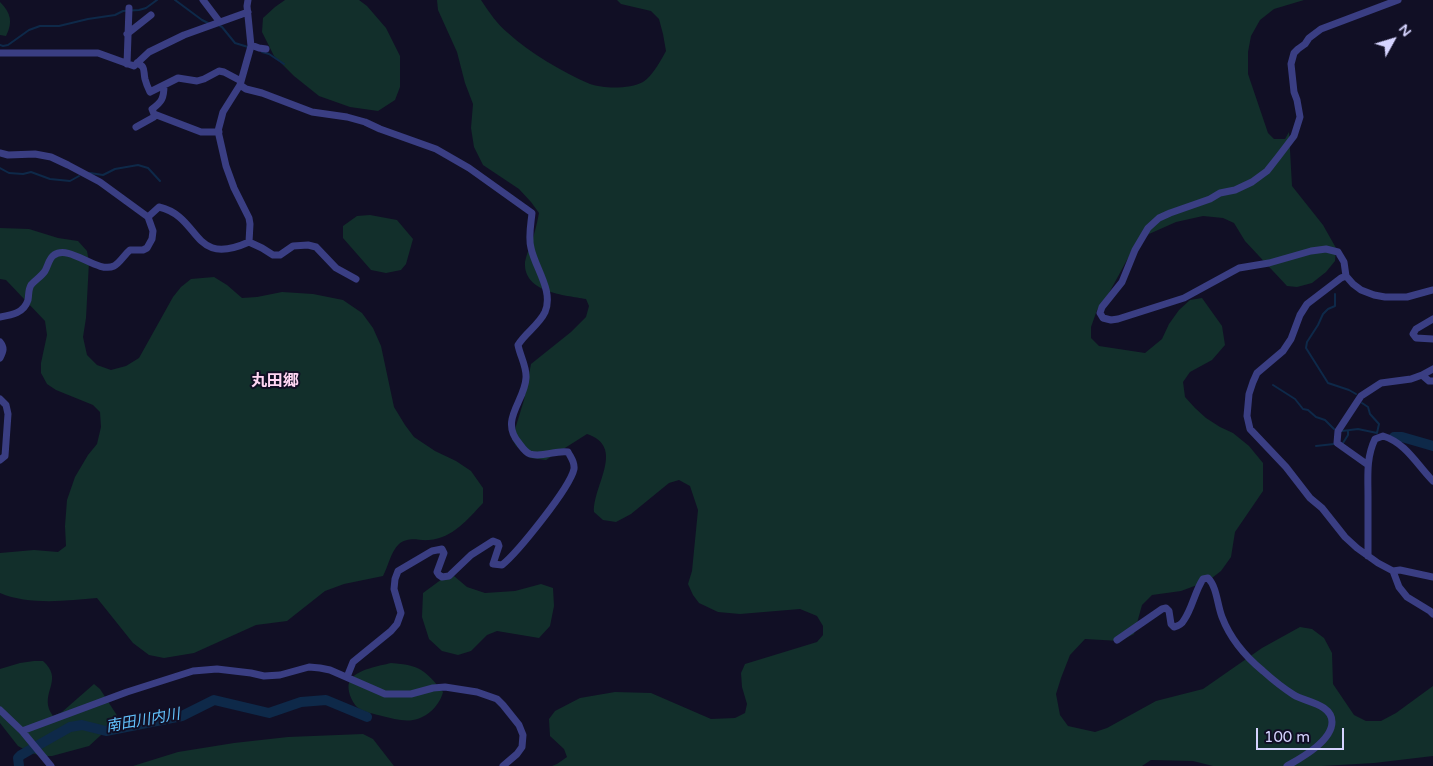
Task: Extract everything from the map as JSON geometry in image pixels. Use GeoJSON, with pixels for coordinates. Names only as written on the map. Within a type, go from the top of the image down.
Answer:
{"type":"FeatureCollection","features":[{"type":"Feature","properties":{"kind":"street"},"geometry":{"type":"LineString","coordinates":[[1398,0],[1321,29],[1294,53],[1292,64],[1294,92],[1300,117],[1294,136],[1278,158],[1267,171],[1252,182],[1159,218],[1148,228],[1135,250],[1122,282],[1102,307],[1100,313],[1103,318],[1118,320],[1184,298],[1239,268],[1269,263],[1326,249],[1338,252],[1344,262],[1346,276],[1361,290],[1380,296],[1407,296],[1433,290]]}},
{"type":"Feature","properties":{"kind":"street"},"geometry":{"type":"LineString","coordinates":[[201,1],[219,21]]}},
{"type":"Feature","properties":{"kind":"street"},"geometry":{"type":"LineString","coordinates":[[0,53],[98,53],[134,66],[149,52],[184,34],[219,21],[247,4],[250,47],[240,83],[223,112],[218,132],[226,166],[234,188],[249,218],[250,242]]}},
{"type":"Feature","properties":{"kind":"street"},"geometry":{"type":"LineString","coordinates":[[127,64],[128,11]]}},
{"type":"Feature","properties":{"kind":"street"},"geometry":{"type":"LineString","coordinates":[[128,34],[151,15]]}},
{"type":"Feature","properties":{"kind":"street"},"geometry":{"type":"LineString","coordinates":[[250,47],[266,48]]}},
{"type":"Feature","properties":{"kind":"street"},"geometry":{"type":"LineString","coordinates":[[137,64],[144,69],[145,79],[150,92],[178,78],[197,81],[219,70],[246,89],[312,112],[347,117],[365,122],[436,149],[469,168],[532,213],[530,245],[542,277],[547,302],[546,310],[540,320],[522,338],[518,345],[526,377],[525,386],[512,419],[513,437],[529,454],[568,452],[575,463],[574,471],[567,486],[547,512],[510,558],[502,564],[493,564],[499,546],[498,543],[493,541],[471,555],[449,576],[443,577],[437,572],[444,553],[442,549],[432,551],[398,571],[394,589],[401,613],[397,624],[353,662],[347,677]]}},
{"type":"Feature","properties":{"kind":"street"},"geometry":{"type":"LineString","coordinates":[[136,127],[154,117],[152,109],[160,103],[164,96],[164,86]]}},
{"type":"Feature","properties":{"kind":"street"},"geometry":{"type":"LineString","coordinates":[[154,114],[201,132],[218,132]]}},
{"type":"Feature","properties":{"kind":"street"},"geometry":{"type":"LineString","coordinates":[[0,152],[8,155],[35,154],[68,164],[100,182],[148,217],[153,231],[152,239],[147,248],[143,250],[130,250],[123,255],[116,265],[110,267],[66,253],[56,253],[45,271],[31,286],[28,302],[22,310],[14,315],[0,317]]}},
{"type":"Feature","properties":{"kind":"street"},"geometry":{"type":"LineString","coordinates":[[148,217],[159,207],[168,209],[177,215],[202,243],[211,248],[223,250],[240,247],[250,242]]}},
{"type":"Feature","properties":{"kind":"street"},"geometry":{"type":"LineString","coordinates":[[250,242],[273,255],[280,255],[293,246],[308,245],[316,247],[336,268],[356,279]]}},
{"type":"Feature","properties":{"kind":"street"},"geometry":{"type":"LineString","coordinates":[[1346,276],[1307,304],[1300,315],[1291,339],[1283,351],[1257,373],[1249,394],[1248,416],[1250,429],[1286,466],[1310,498],[1322,508],[1345,537],[1368,556],[1378,564],[1393,571],[1400,570],[1433,577]]}},
{"type":"Feature","properties":{"kind":"street"},"geometry":{"type":"LineString","coordinates":[[1433,318],[1416,329],[1413,334],[1416,338],[1433,339]]}},
{"type":"Feature","properties":{"kind":"street"},"geometry":{"type":"LineString","coordinates":[[0,342],[3,346],[3,352],[0,358]]}},
{"type":"Feature","properties":{"kind":"street"},"geometry":{"type":"LineString","coordinates":[[1368,465],[1337,443],[1338,431],[1361,396],[1381,383],[1411,379],[1433,369]]}},
{"type":"Feature","properties":{"kind":"street"},"geometry":{"type":"LineString","coordinates":[[1422,375],[1429,381],[1433,381]]}},
{"type":"Feature","properties":{"kind":"street"},"geometry":{"type":"LineString","coordinates":[[0,399],[6,404],[8,414],[5,456],[0,460]]}},
{"type":"Feature","properties":{"kind":"street"},"geometry":{"type":"LineString","coordinates":[[1368,556],[1368,465],[1369,455],[1375,439],[1383,436],[1397,442],[1433,481]]}},
{"type":"Feature","properties":{"kind":"street"},"geometry":{"type":"LineString","coordinates":[[1393,571],[1399,588],[1433,614]]}},
{"type":"Feature","properties":{"kind":"street"},"geometry":{"type":"LineString","coordinates":[[1117,640],[1166,608],[1169,611],[1171,624],[1174,627],[1178,626],[1185,619],[1203,578],[1208,578],[1212,582],[1221,615],[1229,633],[1246,654],[1277,683],[1296,696],[1321,706],[1329,714],[1332,723],[1326,738],[1298,760],[1287,766]]}},
{"type":"Feature","properties":{"kind":"street"},"geometry":{"type":"LineString","coordinates":[[22,730],[127,692],[193,671],[217,669],[264,676],[280,675],[309,668],[320,668],[347,677],[386,694],[411,694],[445,687],[477,692],[497,699],[519,725],[523,735],[522,747],[503,766]]}},
{"type":"Feature","properties":{"kind":"street"},"geometry":{"type":"LineString","coordinates":[[0,710],[22,730],[51,766]]}},
{"type":"Feature","properties":{"kind":"green space"},"geometry":{"type":"Polygon","coordinates":[[[285,0],[359,0],[367,6],[386,28],[400,56],[400,87],[395,100],[378,111],[350,107],[319,96],[294,76],[274,56],[262,32],[263,18],[285,0]]]}},
{"type":"Feature","properties":{"kind":"green space"},"geometry":{"type":"Polygon","coordinates":[[[437,0],[481,0],[493,18],[504,29],[536,55],[568,74],[590,84],[617,88],[631,86],[646,80],[666,51],[659,19],[651,11],[621,4],[617,0],[1304,0],[1274,9],[1260,20],[1251,36],[1248,52],[1248,74],[1268,133],[1274,139],[1285,139],[1289,132],[1292,186],[1323,225],[1336,248],[1335,261],[1326,272],[1312,283],[1297,287],[1287,286],[1245,241],[1234,223],[1223,218],[1203,216],[1176,222],[1149,234],[1134,247],[1109,293],[1097,310],[1091,327],[1091,338],[1099,346],[1145,353],[1162,339],[1169,324],[1179,310],[1190,300],[1202,298],[1222,326],[1225,345],[1212,360],[1190,372],[1183,382],[1185,397],[1206,418],[1233,433],[1249,446],[1263,463],[1263,491],[1235,532],[1231,557],[1221,571],[1208,581],[1181,591],[1152,595],[1142,605],[1134,634],[1120,641],[1085,639],[1070,655],[1056,694],[1060,715],[1068,726],[1095,732],[1107,728],[1156,701],[1203,689],[1262,648],[1300,627],[1312,629],[1324,638],[1332,653],[1333,684],[1354,715],[1366,721],[1381,721],[1396,713],[1433,686],[1433,756],[1374,763],[1322,766],[1213,766],[1193,761],[1151,760],[1142,766],[552,766],[567,757],[564,749],[550,736],[549,719],[555,711],[580,698],[615,692],[651,693],[711,719],[735,718],[745,713],[747,704],[742,687],[741,673],[745,664],[817,642],[823,635],[823,626],[817,616],[800,609],[740,614],[718,612],[699,603],[688,584],[692,571],[698,510],[690,486],[679,480],[669,483],[631,514],[616,522],[603,520],[594,512],[606,457],[604,448],[598,440],[587,434],[546,460],[530,458],[516,446],[512,439],[524,400],[531,364],[571,332],[586,317],[589,306],[586,299],[547,291],[531,280],[526,272],[525,260],[535,232],[539,213],[519,189],[483,165],[474,147],[471,128],[473,104],[457,52],[438,10],[437,0]]]}},
{"type":"Feature","properties":{"kind":"green space"},"geometry":{"type":"Polygon","coordinates":[[[0,2],[7,10],[10,18],[10,26],[6,36],[0,35],[0,2]]]}},
{"type":"Feature","properties":{"kind":"green space"},"geometry":{"type":"Polygon","coordinates":[[[370,215],[397,220],[413,239],[406,264],[401,270],[386,273],[371,270],[343,238],[343,226],[357,216],[370,215]]]}},
{"type":"Feature","properties":{"kind":"green space"},"geometry":{"type":"Polygon","coordinates":[[[0,228],[29,229],[58,238],[78,241],[87,251],[89,262],[83,337],[87,355],[97,365],[111,370],[126,366],[139,358],[173,297],[191,279],[214,277],[242,298],[282,292],[313,294],[343,300],[362,313],[373,328],[381,346],[394,407],[405,425],[414,437],[471,471],[483,488],[483,503],[459,527],[445,536],[429,540],[410,539],[399,544],[383,576],[344,584],[325,591],[287,621],[256,625],[194,653],[164,658],[149,655],[133,643],[97,598],[35,601],[0,593],[0,553],[34,550],[58,552],[66,546],[67,500],[75,477],[97,444],[101,427],[100,412],[93,405],[56,390],[47,384],[41,373],[41,363],[47,335],[45,321],[6,280],[0,279],[0,228]]]}},
{"type":"Feature","properties":{"kind":"green space"},"geometry":{"type":"Polygon","coordinates":[[[454,576],[467,587],[485,593],[515,591],[541,584],[553,588],[554,606],[550,626],[539,638],[497,631],[487,635],[471,651],[458,655],[442,651],[429,639],[422,617],[423,593],[442,579],[454,576]]]}},
{"type":"Feature","properties":{"kind":"green space"},"geometry":{"type":"Polygon","coordinates":[[[34,661],[43,661],[52,673],[48,702],[53,716],[62,712],[94,684],[100,689],[118,717],[89,746],[52,756],[41,756],[18,746],[0,723],[0,669],[34,661]]]}},
{"type":"Feature","properties":{"kind":"green space"},"geometry":{"type":"Polygon","coordinates":[[[391,663],[409,665],[421,670],[443,692],[439,702],[428,714],[418,719],[401,720],[365,712],[355,704],[349,689],[351,679],[364,670],[391,663]]]}},
{"type":"Feature","properties":{"kind":"green space"},"geometry":{"type":"Polygon","coordinates":[[[363,734],[373,739],[394,766],[133,766],[178,752],[234,743],[288,737],[363,734]]]}},
{"type":"Feature","properties":{"kind":"waterway"},"geometry":{"type":"LineString","coordinates":[[0,45],[8,45],[29,30],[40,26],[59,26],[115,15],[123,11],[139,10],[146,8],[157,0]]}},
{"type":"Feature","properties":{"kind":"waterway"},"geometry":{"type":"LineString","coordinates":[[175,0],[208,23]]}},
{"type":"Feature","properties":{"kind":"waterway"},"geometry":{"type":"LineString","coordinates":[[220,26],[235,43],[248,47]]}},
{"type":"Feature","properties":{"kind":"waterway"},"geometry":{"type":"LineString","coordinates":[[262,52],[269,54],[284,64]]}},
{"type":"Feature","properties":{"kind":"waterway"},"geometry":{"type":"LineString","coordinates":[[90,173],[103,175],[115,169],[138,165],[148,168],[160,181]]}},
{"type":"Feature","properties":{"kind":"waterway"},"geometry":{"type":"LineString","coordinates":[[0,168],[9,173],[23,174],[31,172],[50,179],[70,181],[79,176]]}},
{"type":"Feature","properties":{"kind":"waterway"},"geometry":{"type":"LineString","coordinates":[[1335,294],[1335,306],[1323,314],[1307,342],[1306,348],[1328,383],[1356,394]]}},
{"type":"Feature","properties":{"kind":"waterway"},"geometry":{"type":"LineString","coordinates":[[1273,385],[1295,399],[1303,409],[1325,420],[1334,429]]}},
{"type":"Feature","properties":{"kind":"waterway"},"geometry":{"type":"LineString","coordinates":[[1362,403],[1368,407],[1370,414],[1379,424],[1377,433]]}},
{"type":"Feature","properties":{"kind":"waterway"},"geometry":{"type":"LineString","coordinates":[[1342,431],[1358,429],[1377,433]]}},
{"type":"Feature","properties":{"kind":"waterway"},"geometry":{"type":"LineString","coordinates":[[1343,443],[1348,435],[1348,431]]}},
{"type":"Feature","properties":{"kind":"waterway"},"geometry":{"type":"LineString","coordinates":[[1394,437],[1402,437],[1433,446]]}},
{"type":"Feature","properties":{"kind":"waterway"},"geometry":{"type":"LineString","coordinates":[[1316,446],[1334,444]]}},
{"type":"Feature","properties":{"kind":"waterway","name":"南田川内川"},"geometry":{"type":"LineString","coordinates":[[19,766],[18,758],[21,755],[70,727],[82,725],[106,731],[182,716],[214,700],[269,713],[301,702],[326,700],[367,717]]}},
{"type":"Feature","properties":{"kind":"district","name":"丸田郷"},"geometry":{"type":"Point","coordinates":[275,382]}}]}
